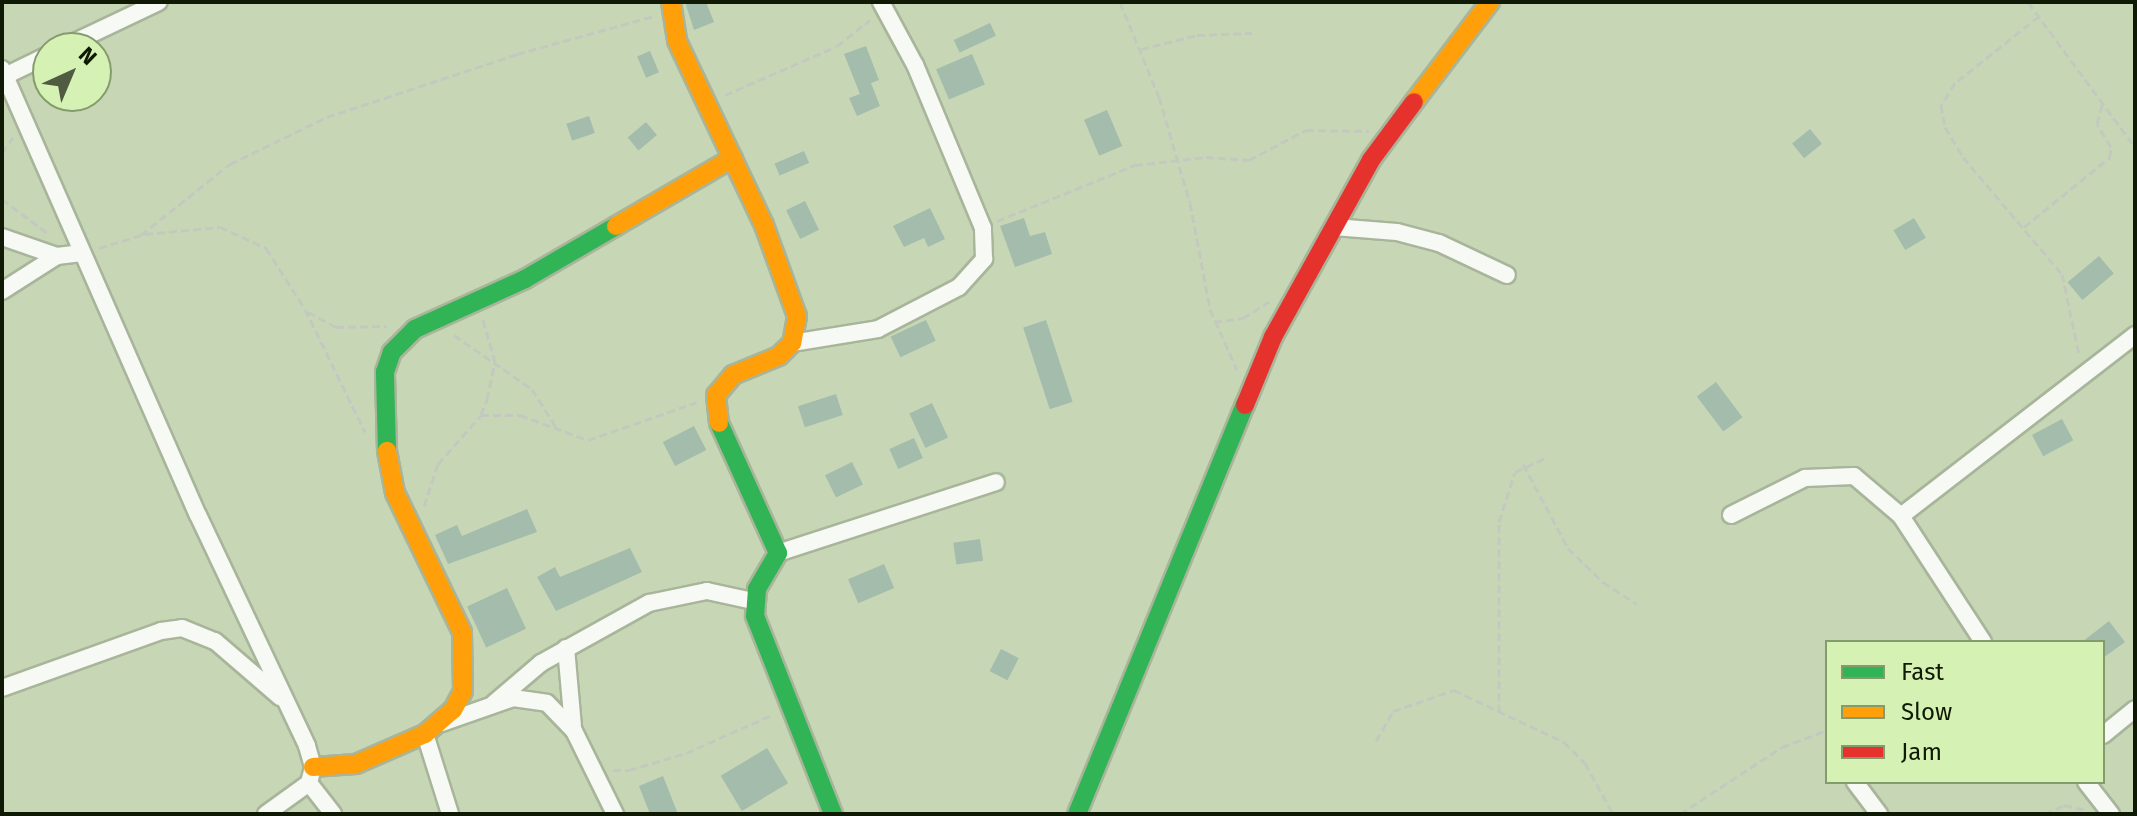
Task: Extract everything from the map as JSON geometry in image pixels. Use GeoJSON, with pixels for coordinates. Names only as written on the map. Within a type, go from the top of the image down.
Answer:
{"type":"FeatureCollection","features":[{"type":"Feature","properties":{"kind":"street"},"geometry":{"type":"LineString","coordinates":[[96,32],[159,2]]}},
{"type":"Feature","properties":{"kind":"street"},"geometry":{"type":"LineString","coordinates":[[1077,814],[1249,393],[1334,227],[1390,134],[1490,2]]}},
{"type":"Feature","properties":{"kind":"street"},"geometry":{"type":"LineString","coordinates":[[792,343],[878,329],[959,287],[984,259],[983,228],[915,65],[882,5]]}},
{"type":"Feature","properties":{"kind":"street"},"geometry":{"type":"LineString","coordinates":[[670,7],[677,41],[785,275],[797,316],[792,343],[779,356],[733,375],[716,395],[724,438],[778,553]]}},
{"type":"Feature","properties":{"kind":"street"},"geometry":{"type":"LineString","coordinates":[[32,61],[3,73],[68,254],[285,701],[311,775],[333,814]]}},
{"type":"Feature","properties":{"kind":"street"},"geometry":{"type":"LineString","coordinates":[[450,814],[433,729],[463,691],[462,632],[395,493],[385,418],[389,362],[422,325],[477,301],[733,158]]}},
{"type":"Feature","properties":{"kind":"street"},"geometry":{"type":"LineString","coordinates":[[1334,227],[1397,232],[1439,243],[1507,275]]}},
{"type":"Feature","properties":{"kind":"street"},"geometry":{"type":"LineString","coordinates":[[2,237],[68,254]]}},
{"type":"Feature","properties":{"kind":"street"},"geometry":{"type":"LineString","coordinates":[[2,291],[68,254]]}},
{"type":"Feature","properties":{"kind":"street"},"geometry":{"type":"LineString","coordinates":[[1901,516],[2135,335]]}},
{"type":"Feature","properties":{"kind":"street"},"geometry":{"type":"LineString","coordinates":[[1731,515],[1805,478],[1833,474],[1854,476],[1901,516],[1974,639]]}},
{"type":"Feature","properties":{"kind":"street"},"geometry":{"type":"LineString","coordinates":[[833,814],[790,707],[753,601],[778,553],[996,482]]}},
{"type":"Feature","properties":{"kind":"street"},"geometry":{"type":"LineString","coordinates":[[266,814],[311,775],[356,764],[494,703],[566,648],[614,619],[661,600],[707,591],[753,601]]}},
{"type":"Feature","properties":{"kind":"street"},"geometry":{"type":"LineString","coordinates":[[2,688],[161,631],[182,628],[215,641],[285,701]]}},
{"type":"Feature","properties":{"kind":"street"},"geometry":{"type":"LineString","coordinates":[[566,648],[565,684],[574,731]]}},
{"type":"Feature","properties":{"kind":"street"},"geometry":{"type":"LineString","coordinates":[[494,703],[529,698],[547,703],[574,731],[615,814]]}},
{"type":"Feature","properties":{"kind":"street"},"geometry":{"type":"LineString","coordinates":[[2105,733],[2135,709]]}},
{"type":"Feature","properties":{"kind":"street"},"geometry":{"type":"LineString","coordinates":[[1856,784],[1879,814]]}},
{"type":"Feature","properties":{"kind":"street"},"geometry":{"type":"LineString","coordinates":[[2088,784],[2111,814]]}},
{"type":"Feature","properties":{"kind":"path"},"geometry":{"type":"LineString","coordinates":[[1120,2],[1141,49],[1179,160],[1214,322],[1249,393]]}},
{"type":"Feature","properties":{"kind":"path"},"geometry":{"type":"LineString","coordinates":[[2028,2],[2135,147]]}},
{"type":"Feature","properties":{"kind":"path"},"geometry":{"type":"LineString","coordinates":[[706,101],[837,46],[882,5]]}},
{"type":"Feature","properties":{"kind":"path"},"geometry":{"type":"LineString","coordinates":[[141,235],[230,164],[283,136],[517,54],[670,7]]}},
{"type":"Feature","properties":{"kind":"path"},"geometry":{"type":"LineString","coordinates":[[2039,16],[1955,83],[1941,105],[1945,127],[1963,157],[2062,274],[2082,376]]}},
{"type":"Feature","properties":{"kind":"path"},"geometry":{"type":"LineString","coordinates":[[1141,49],[1197,35],[1252,33]]}},
{"type":"Feature","properties":{"kind":"path"},"geometry":{"type":"LineString","coordinates":[[2023,228],[2110,157],[2111,147],[2097,124],[2103,102]]}},
{"type":"Feature","properties":{"kind":"path"},"geometry":{"type":"LineString","coordinates":[[983,228],[1096,177],[1179,160],[1257,158],[1306,130],[1332,127],[1390,134]]}},
{"type":"Feature","properties":{"kind":"path"},"geometry":{"type":"LineString","coordinates":[[2,199],[68,254],[141,235],[201,226],[242,233],[266,248],[284,270],[305,309],[367,437]]}},
{"type":"Feature","properties":{"kind":"path"},"geometry":{"type":"LineString","coordinates":[[1214,322],[1243,318],[1273,299]]}},
{"type":"Feature","properties":{"kind":"path"},"geometry":{"type":"LineString","coordinates":[[418,537],[438,464],[481,415],[495,362],[477,301]]}},
{"type":"Feature","properties":{"kind":"path"},"geometry":{"type":"LineString","coordinates":[[305,309],[336,327],[422,325],[495,362],[544,400],[556,428]]}},
{"type":"Feature","properties":{"kind":"path"},"geometry":{"type":"LineString","coordinates":[[481,415],[509,412],[588,440],[604,437],[716,395]]}},
{"type":"Feature","properties":{"kind":"path"},"geometry":{"type":"LineString","coordinates":[[1499,712],[1499,522],[1509,487],[1523,464],[1545,458]]}},
{"type":"Feature","properties":{"kind":"path"},"geometry":{"type":"LineString","coordinates":[[1523,464],[1568,548],[1603,582],[1637,604]]}},
{"type":"Feature","properties":{"kind":"path"},"geometry":{"type":"LineString","coordinates":[[1376,741],[1393,711],[1454,690],[1564,742],[1585,763],[1613,814]]}},
{"type":"Feature","properties":{"kind":"path"},"geometry":{"type":"LineString","coordinates":[[588,758],[615,770],[629,770],[686,753],[790,707]]}},
{"type":"Feature","properties":{"kind":"path"},"geometry":{"type":"LineString","coordinates":[[1680,814],[1782,747],[1825,731]]}},
{"type":"Feature","properties":{"kind":"path"},"geometry":{"type":"LineString","coordinates":[[2045,814],[2064,805],[2093,812]]}},
{"type":"Feature","properties":{"kind":"building"},"geometry":{"type":"Polygon","coordinates":[[[685,2],[706,2],[714,22],[694,30],[685,2]]]}},
{"type":"Feature","properties":{"kind":"building"},"geometry":{"type":"Polygon","coordinates":[[[990,23],[996,36],[960,53],[954,40],[990,23]]]}},
{"type":"Feature","properties":{"kind":"building"},"geometry":{"type":"Polygon","coordinates":[[[866,46],[879,80],[871,83],[880,106],[857,116],[849,98],[860,94],[844,54],[866,46]]]}},
{"type":"Feature","properties":{"kind":"building"},"geometry":{"type":"Polygon","coordinates":[[[650,51],[659,72],[646,78],[637,56],[650,51]]]}},
{"type":"Feature","properties":{"kind":"building"},"geometry":{"type":"Polygon","coordinates":[[[972,54],[985,84],[949,100],[936,69],[972,54]]]}},
{"type":"Feature","properties":{"kind":"building"},"geometry":{"type":"Polygon","coordinates":[[[1107,110],[1122,146],[1099,156],[1084,120],[1107,110]]]}},
{"type":"Feature","properties":{"kind":"building"},"geometry":{"type":"Polygon","coordinates":[[[589,116],[595,133],[572,141],[566,124],[589,116]]]}},
{"type":"Feature","properties":{"kind":"building"},"geometry":{"type":"Polygon","coordinates":[[[646,122],[657,135],[639,150],[628,137],[646,122]]]}},
{"type":"Feature","properties":{"kind":"building"},"geometry":{"type":"Polygon","coordinates":[[[1810,129],[1822,144],[1804,158],[1792,143],[1810,129]]]}},
{"type":"Feature","properties":{"kind":"building"},"geometry":{"type":"Polygon","coordinates":[[[804,151],[809,163],[780,175],[775,164],[804,151]]]}},
{"type":"Feature","properties":{"kind":"building"},"geometry":{"type":"Polygon","coordinates":[[[805,201],[819,230],[800,239],[786,210],[805,201]]]}},
{"type":"Feature","properties":{"kind":"building"},"geometry":{"type":"Polygon","coordinates":[[[930,208],[945,239],[928,247],[924,238],[904,247],[893,226],[930,208]]]}},
{"type":"Feature","properties":{"kind":"building"},"geometry":{"type":"Polygon","coordinates":[[[1024,218],[1030,236],[1045,232],[1052,254],[1015,267],[1000,226],[1024,218]]]}},
{"type":"Feature","properties":{"kind":"building"},"geometry":{"type":"Polygon","coordinates":[[[1914,218],[1926,238],[1905,250],[1893,230],[1914,218]]]}},
{"type":"Feature","properties":{"kind":"building"},"geometry":{"type":"Polygon","coordinates":[[[2099,256],[2114,274],[2082,300],[2068,282],[2099,256]]]}},
{"type":"Feature","properties":{"kind":"building"},"geometry":{"type":"Polygon","coordinates":[[[926,320],[936,341],[900,357],[891,336],[926,320]]]}},
{"type":"Feature","properties":{"kind":"building"},"geometry":{"type":"Polygon","coordinates":[[[1046,320],[1073,402],[1050,409],[1023,327],[1046,320]]]}},
{"type":"Feature","properties":{"kind":"building"},"geometry":{"type":"Polygon","coordinates":[[[1716,382],[1742,417],[1723,432],[1697,396],[1716,382]]]}},
{"type":"Feature","properties":{"kind":"building"},"geometry":{"type":"Polygon","coordinates":[[[836,394],[843,415],[805,427],[798,406],[836,394]]]}},
{"type":"Feature","properties":{"kind":"building"},"geometry":{"type":"Polygon","coordinates":[[[932,403],[948,437],[925,448],[909,414],[932,403]]]}},
{"type":"Feature","properties":{"kind":"building"},"geometry":{"type":"Polygon","coordinates":[[[2062,419],[2073,440],[2043,456],[2032,435],[2062,419]]]}},
{"type":"Feature","properties":{"kind":"building"},"geometry":{"type":"Polygon","coordinates":[[[694,426],[706,450],[675,466],[663,442],[694,426]]]}},
{"type":"Feature","properties":{"kind":"building"},"geometry":{"type":"Polygon","coordinates":[[[914,438],[923,458],[898,469],[889,449],[914,438]]]}},
{"type":"Feature","properties":{"kind":"building"},"geometry":{"type":"Polygon","coordinates":[[[852,462],[863,484],[836,498],[825,475],[852,462]]]}},
{"type":"Feature","properties":{"kind":"building"},"geometry":{"type":"Polygon","coordinates":[[[527,509],[537,532],[448,564],[435,535],[457,525],[462,536],[527,509]]]}},
{"type":"Feature","properties":{"kind":"building"},"geometry":{"type":"Polygon","coordinates":[[[980,539],[983,561],[956,565],[953,543],[980,539]]]}},
{"type":"Feature","properties":{"kind":"building"},"geometry":{"type":"Polygon","coordinates":[[[630,548],[642,572],[556,611],[537,577],[555,567],[560,577],[630,548]]]}},
{"type":"Feature","properties":{"kind":"building"},"geometry":{"type":"Polygon","coordinates":[[[884,564],[894,588],[858,603],[848,579],[884,564]]]}},
{"type":"Feature","properties":{"kind":"building"},"geometry":{"type":"Polygon","coordinates":[[[507,588],[526,629],[486,647],[467,607],[507,588]]]}},
{"type":"Feature","properties":{"kind":"building"},"geometry":{"type":"Polygon","coordinates":[[[2109,621],[2125,642],[2105,657],[2105,640],[2085,640],[2109,621]]]}},
{"type":"Feature","properties":{"kind":"building"},"geometry":{"type":"Polygon","coordinates":[[[1001,649],[1019,658],[1007,680],[990,671],[1001,649]]]}},
{"type":"Feature","properties":{"kind":"building"},"geometry":{"type":"Polygon","coordinates":[[[767,748],[788,783],[742,811],[721,776],[767,748]]]}},
{"type":"Feature","properties":{"kind":"building"},"geometry":{"type":"Polygon","coordinates":[[[663,776],[678,814],[650,814],[639,786],[663,776]]]}},
{"type":"Feature","properties":{"kind":"traffic: fast"},"geometry":{"type":"LineString","coordinates":[[387,451],[385,372],[392,352],[415,329],[525,279],[616,226]]}},
{"type":"Feature","properties":{"kind":"traffic: fast"},"geometry":{"type":"LineString","coordinates":[[1077,814],[1245,405]]}},
{"type":"Feature","properties":{"kind":"traffic: fast"},"geometry":{"type":"LineString","coordinates":[[719,423],[778,553],[757,589],[755,616],[833,814]]}},
{"type":"Feature","properties":{"kind":"traffic: slow"},"geometry":{"type":"LineString","coordinates":[[671,2],[677,41],[764,225],[797,316],[792,343],[779,356],[733,375],[716,395],[719,423]]}},
{"type":"Feature","properties":{"kind":"traffic: slow"},"geometry":{"type":"LineString","coordinates":[[1414,102],[1490,2]]}},
{"type":"Feature","properties":{"kind":"traffic: slow"},"geometry":{"type":"LineString","coordinates":[[616,226],[733,158]]}},
{"type":"Feature","properties":{"kind":"traffic: slow"},"geometry":{"type":"LineString","coordinates":[[313,767],[356,764],[425,734],[453,710],[463,691],[462,632],[395,493],[387,451]]}},
{"type":"Feature","properties":{"kind":"traffic: jam"},"geometry":{"type":"LineString","coordinates":[[1245,405],[1273,337],[1371,160],[1414,102]]}}]}
